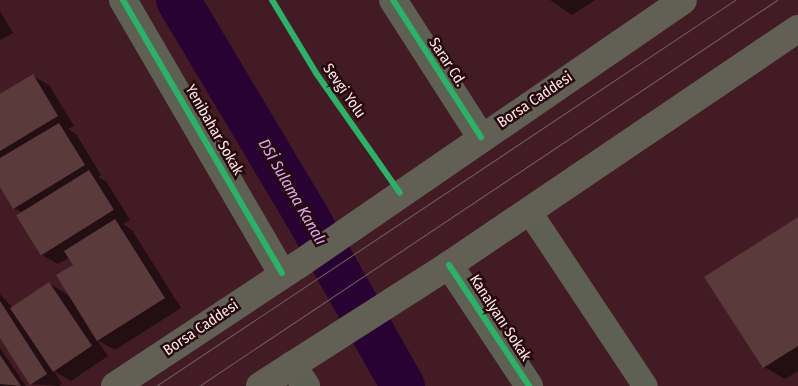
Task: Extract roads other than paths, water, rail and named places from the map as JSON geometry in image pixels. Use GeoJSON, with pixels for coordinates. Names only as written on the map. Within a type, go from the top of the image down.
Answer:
{"type":"FeatureCollection","features":[{"type":"Feature","properties":{"kind":"main road","name":"Borsa Caddesi"},"geometry":{"type":"LineString","coordinates":[[115,386],[290,269],[480,137],[683,0]]}},
{"type":"Feature","properties":{"kind":"main road"},"geometry":{"type":"LineString","coordinates":[[260,386],[299,375],[341,333],[449,265],[798,29]]}},
{"type":"Feature","properties":{"kind":"street","name":"Yenibahar Sokak"},"geometry":{"type":"LineString","coordinates":[[123,0],[290,269]]}},
{"type":"Feature","properties":{"kind":"street","name":"Sarar Cd."},"geometry":{"type":"LineString","coordinates":[[393,0],[480,137]]}},
{"type":"Feature","properties":{"kind":"street","name":"Kanalyanı Sokak"},"geometry":{"type":"LineString","coordinates":[[449,265],[529,386]]}},
{"type":"Feature","properties":{"kind":"lane"},"geometry":{"type":"LineString","coordinates":[[528,210],[645,386]]}},
{"type":"Feature","properties":{"kind":"waterway","name":"DSİ Sulama Kanalı"},"geometry":{"type":"LineString","coordinates":[[178,0],[305,213],[403,386]]}},
{"type":"Feature","properties":{"kind":"tram line"},"geometry":{"type":"LineString","coordinates":[[156,386],[735,0]]}},
{"type":"Feature","properties":{"kind":"tram line"},"geometry":{"type":"LineString","coordinates":[[199,386],[777,0]]}}]}
